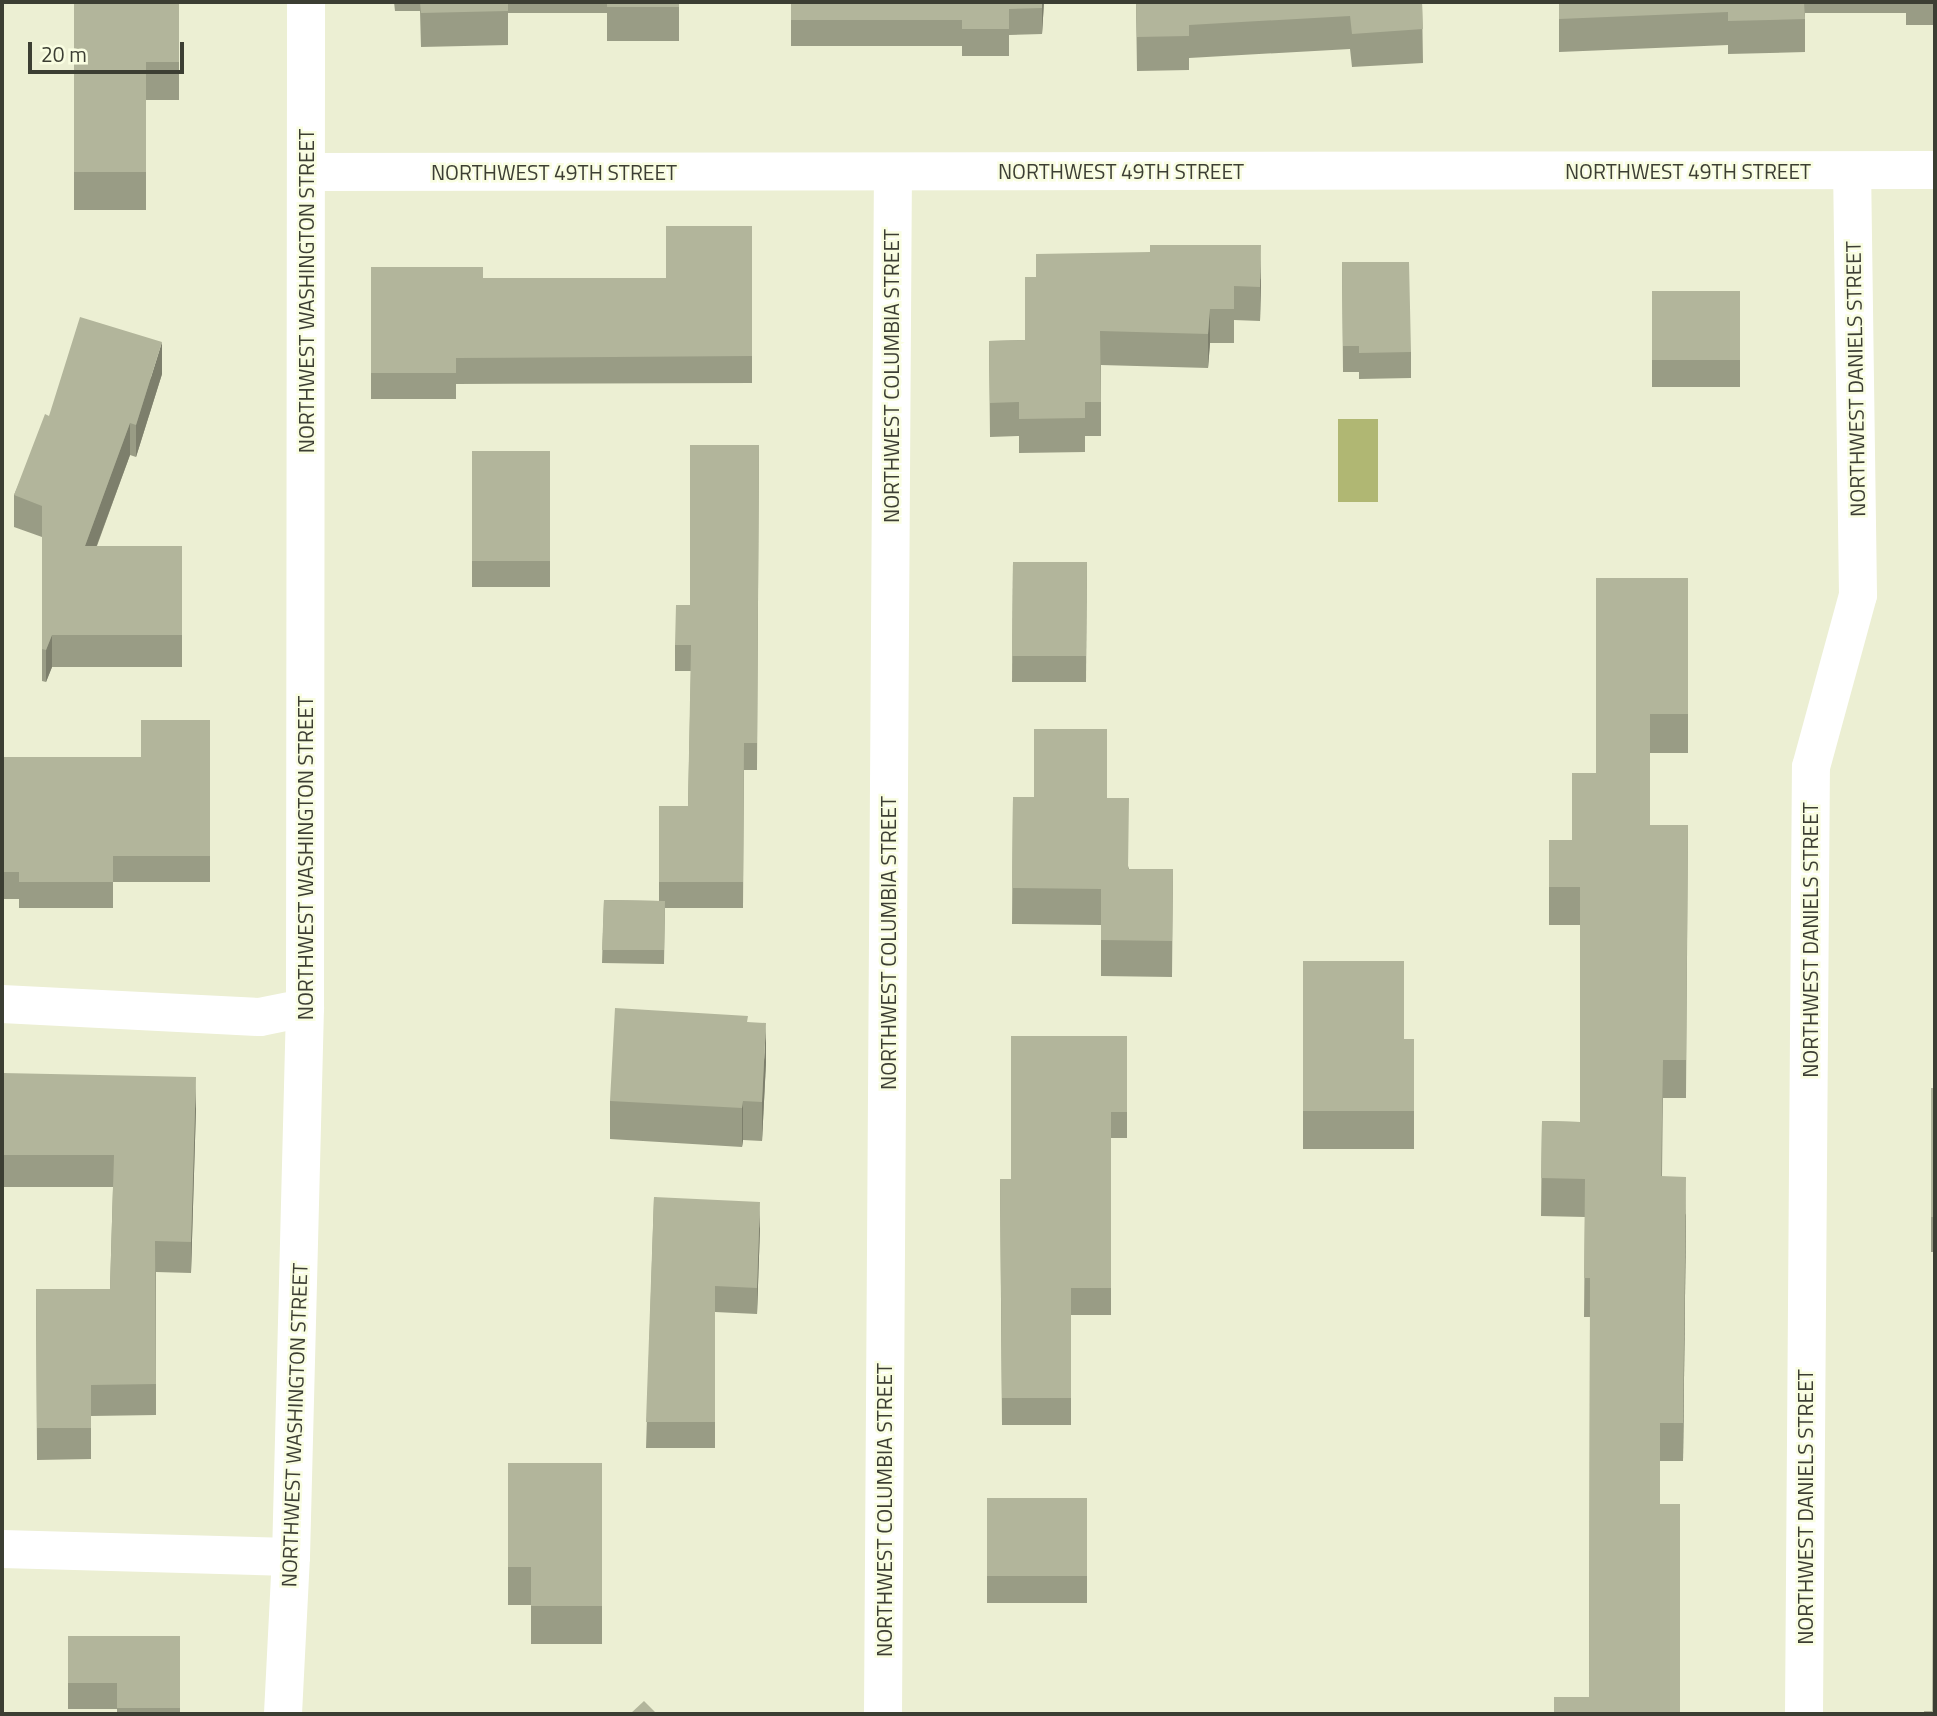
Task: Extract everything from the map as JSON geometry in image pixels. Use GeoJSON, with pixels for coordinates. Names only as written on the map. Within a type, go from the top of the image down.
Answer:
{"type":"FeatureCollection","features":[{"type":"Feature","properties":{"kind":"street","name":"NORTHWEST WASHINGTON STREET"},"geometry":{"type":"LineString","coordinates":[[283,1714],[291,1557],[305,1008],[306,2]]}},
{"type":"Feature","properties":{"kind":"street","name":"NORTHWEST 49TH STREET"},"geometry":{"type":"LineString","coordinates":[[306,172],[1935,170]]}},
{"type":"Feature","properties":{"kind":"street","name":"NORTHWEST DANIELS STREET"},"geometry":{"type":"LineString","coordinates":[[1804,1714],[1811,767],[1858,595],[1852,171]]}},
{"type":"Feature","properties":{"kind":"street","name":"NORTHWEST COLUMBIA STREET"},"geometry":{"type":"LineString","coordinates":[[883,1714],[893,172]]}},
{"type":"Feature","properties":{"kind":"street"},"geometry":{"type":"LineString","coordinates":[[2,1004],[260,1017],[305,1008]]}},
{"type":"Feature","properties":{"kind":"street"},"geometry":{"type":"LineString","coordinates":[[2,1549],[291,1557]]}},
{"type":"Feature","properties":{"kind":"shaded area"},"geometry":{"type":"Polygon","coordinates":[[[1338,419],[1378,419],[1378,502],[1338,502],[1338,419]]]}},
{"type":"Feature","properties":{"kind":"building"},"geometry":{"type":"Polygon","coordinates":[[[74,2],[179,2],[179,62],[146,62],[146,172],[74,172],[74,2]]]}},
{"type":"Feature","properties":{"kind":"building"},"geometry":{"type":"Polygon","coordinates":[[[420,2],[508,2],[508,11],[421,13],[420,2]]]}},
{"type":"Feature","properties":{"kind":"building"},"geometry":{"type":"Polygon","coordinates":[[[607,2],[679,2],[679,7],[607,7],[607,2]]]}},
{"type":"Feature","properties":{"kind":"building"},"geometry":{"type":"Polygon","coordinates":[[[791,2],[1042,2],[1042,8],[1009,9],[1009,29],[962,29],[962,20],[791,20],[791,2]]]}},
{"type":"Feature","properties":{"kind":"building"},"geometry":{"type":"Polygon","coordinates":[[[1136,2],[1422,2],[1423,29],[1352,34],[1350,16],[1189,25],[1189,36],[1137,37],[1136,2]]]}},
{"type":"Feature","properties":{"kind":"building"},"geometry":{"type":"Polygon","coordinates":[[[1559,2],[1804,2],[1805,19],[1728,21],[1728,12],[1559,19],[1559,2]]]}},
{"type":"Feature","properties":{"kind":"building"},"geometry":{"type":"Polygon","coordinates":[[[666,226],[752,226],[752,356],[456,358],[456,373],[371,373],[371,267],[483,267],[483,278],[666,278],[666,226]]]}},
{"type":"Feature","properties":{"kind":"building"},"geometry":{"type":"Polygon","coordinates":[[[1150,245],[1261,245],[1260,287],[1234,286],[1234,309],[1210,309],[1208,334],[1100,331],[1101,402],[1085,402],[1085,418],[1019,419],[1019,402],[990,403],[989,341],[1025,340],[1025,277],[1036,277],[1036,254],[1150,252],[1150,245]]]}},
{"type":"Feature","properties":{"kind":"building"},"geometry":{"type":"Polygon","coordinates":[[[1342,262],[1409,262],[1411,352],[1359,353],[1359,346],[1343,346],[1342,262]]]}},
{"type":"Feature","properties":{"kind":"building"},"geometry":{"type":"Polygon","coordinates":[[[1652,291],[1740,291],[1740,360],[1652,360],[1652,291]]]}},
{"type":"Feature","properties":{"kind":"building"},"geometry":{"type":"Polygon","coordinates":[[[80,317],[162,342],[136,425],[130,423],[85,546],[182,546],[182,635],[52,635],[46,650],[42,649],[42,506],[14,495],[45,414],[49,416],[80,317]]]}},
{"type":"Feature","properties":{"kind":"building"},"geometry":{"type":"Polygon","coordinates":[[[690,445],[759,445],[757,743],[744,743],[743,882],[659,882],[659,806],[688,806],[691,645],[675,645],[676,605],[690,605],[690,445]]]}},
{"type":"Feature","properties":{"kind":"building"},"geometry":{"type":"Polygon","coordinates":[[[472,451],[550,451],[550,561],[472,561],[472,451]]]}},
{"type":"Feature","properties":{"kind":"building"},"geometry":{"type":"Polygon","coordinates":[[[1013,562],[1087,562],[1086,656],[1012,656],[1013,562]]]}},
{"type":"Feature","properties":{"kind":"building"},"geometry":{"type":"Polygon","coordinates":[[[1596,578],[1688,578],[1688,714],[1650,714],[1650,825],[1688,825],[1686,1060],[1663,1060],[1661,1176],[1686,1177],[1683,1423],[1660,1423],[1660,1504],[1680,1504],[1680,1714],[1554,1714],[1554,1697],[1589,1697],[1590,1278],[1584,1278],[1585,1179],[1541,1178],[1542,1121],[1580,1122],[1580,887],[1549,887],[1549,840],[1572,840],[1572,773],[1596,773],[1596,578]]]}},
{"type":"Feature","properties":{"kind":"building"},"geometry":{"type":"Polygon","coordinates":[[[141,720],[210,720],[210,856],[113,856],[113,882],[19,882],[19,872],[2,872],[2,757],[141,757],[141,720]]]}},
{"type":"Feature","properties":{"kind":"building"},"geometry":{"type":"Polygon","coordinates":[[[1034,729],[1107,729],[1107,798],[1129,798],[1128,869],[1173,869],[1172,941],[1101,940],[1101,889],[1012,888],[1013,797],[1034,797],[1034,729]]]}},
{"type":"Feature","properties":{"kind":"building"},"geometry":{"type":"Polygon","coordinates":[[[604,900],[665,901],[664,950],[602,950],[604,900]]]}},
{"type":"Feature","properties":{"kind":"building"},"geometry":{"type":"Polygon","coordinates":[[[1303,961],[1404,961],[1404,1039],[1414,1039],[1414,1111],[1303,1111],[1303,961]]]}},
{"type":"Feature","properties":{"kind":"building"},"geometry":{"type":"Polygon","coordinates":[[[615,1008],[748,1016],[747,1022],[766,1023],[762,1102],[743,1101],[742,1108],[610,1101],[615,1008]]]}},
{"type":"Feature","properties":{"kind":"building"},"geometry":{"type":"Polygon","coordinates":[[[1011,1036],[1127,1036],[1127,1112],[1111,1112],[1111,1288],[1071,1288],[1071,1398],[1002,1398],[1000,1179],[1011,1179],[1011,1036]]]}},
{"type":"Feature","properties":{"kind":"building"},"geometry":{"type":"Polygon","coordinates":[[[2,1073],[196,1077],[191,1242],[155,1241],[156,1384],[91,1385],[91,1428],[37,1428],[36,1289],[110,1289],[114,1155],[2,1155],[2,1073]]]}},
{"type":"Feature","properties":{"kind":"building"},"geometry":{"type":"Polygon","coordinates":[[[1931,1088],[1935,1088],[1935,1217],[1931,1217],[1931,1088]]]}},
{"type":"Feature","properties":{"kind":"building"},"geometry":{"type":"Polygon","coordinates":[[[654,1197],[760,1202],[757,1288],[715,1286],[715,1422],[646,1422],[654,1197]]]}},
{"type":"Feature","properties":{"kind":"building"},"geometry":{"type":"Polygon","coordinates":[[[1935,1254],[1935,1714],[1924,1714],[1924,1711],[1932,1711],[1935,1254]]]}},
{"type":"Feature","properties":{"kind":"building"},"geometry":{"type":"Polygon","coordinates":[[[508,1463],[602,1463],[602,1606],[531,1606],[531,1567],[508,1567],[508,1463]]]}},
{"type":"Feature","properties":{"kind":"building"},"geometry":{"type":"Polygon","coordinates":[[[987,1498],[1087,1498],[1087,1576],[987,1576],[987,1498]]]}},
{"type":"Feature","properties":{"kind":"building"},"geometry":{"type":"Polygon","coordinates":[[[68,1636],[180,1636],[180,1708],[117,1708],[117,1683],[68,1683],[68,1636]]]}},
{"type":"Feature","properties":{"kind":"building"},"geometry":{"type":"Polygon","coordinates":[[[644,1701],[657,1714],[630,1714],[644,1701]]]}}]}
